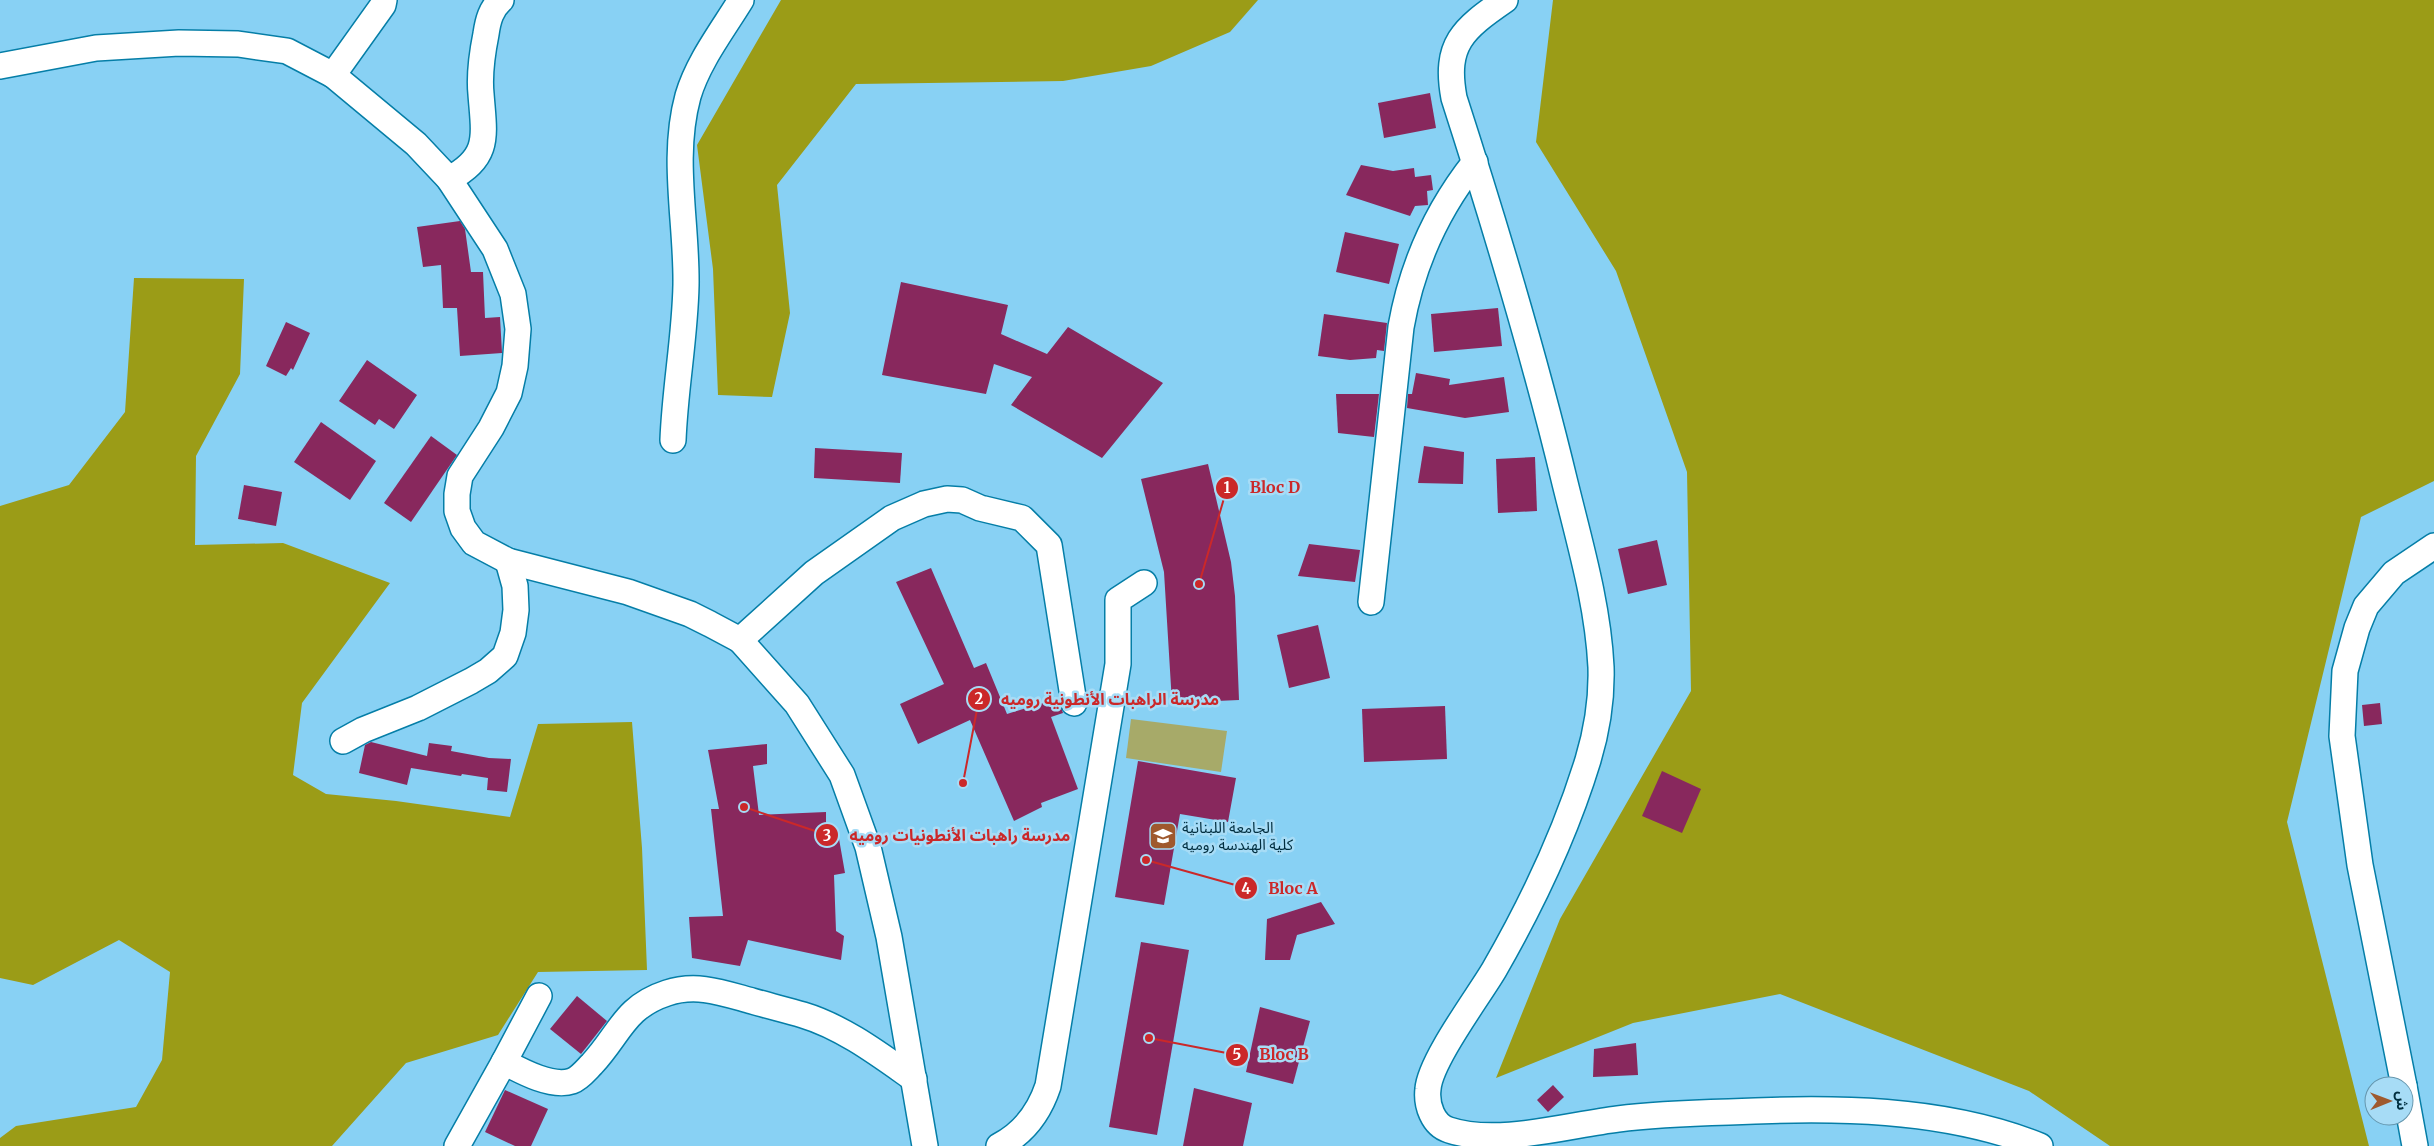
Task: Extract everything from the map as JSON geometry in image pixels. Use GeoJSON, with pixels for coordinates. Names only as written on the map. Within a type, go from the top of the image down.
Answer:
{"type":"FeatureCollection","features":[{"type":"Feature","properties":{"kind":"street"},"geometry":{"type":"LineString","coordinates":[[334,75],[383,5],[384,0]]}},
{"type":"Feature","properties":{"kind":"street"},"geometry":{"type":"LineString","coordinates":[[450,179],[467,170],[477,155],[483,139],[484,124],[480,94],[480,63],[493,7],[501,0]]}},
{"type":"Feature","properties":{"kind":"street"},"geometry":{"type":"LineString","coordinates":[[673,440],[675,396],[685,316],[686,242],[682,213],[680,163],[682,123],[689,95],[699,70],[741,0]]}},
{"type":"Feature","properties":{"kind":"street"},"geometry":{"type":"LineString","coordinates":[[1505,0],[1479,18],[1452,53],[1450,75],[1454,98],[1550,420],[1590,588],[1599,641],[1601,672],[1596,730],[1574,800],[1543,874],[1519,923],[1432,1074],[1428,1089],[1432,1117],[1440,1127],[1453,1132],[1501,1136],[1668,1114],[1787,1109],[1834,1110],[1907,1115],[1969,1125],[2002,1132],[2040,1146]]}},
{"type":"Feature","properties":{"kind":"street"},"geometry":{"type":"LineString","coordinates":[[0,66],[96,48],[179,43],[238,44],[287,51],[334,75],[416,144],[450,179],[495,249],[512,294],[516,312],[517,347],[509,393],[491,428],[460,476],[457,510],[464,528],[474,543],[491,554],[628,592],[690,614],[740,640],[796,704],[842,775],[868,847],[883,910],[925,1146]]}},
{"type":"Feature","properties":{"kind":"street"},"geometry":{"type":"LineString","coordinates":[[1370,602],[1406,297],[1439,213],[1474,162]]}},
{"type":"Feature","properties":{"kind":"street"},"geometry":{"type":"LineString","coordinates":[[740,640],[814,572],[892,518],[924,504],[946,499],[962,500],[980,508],[1022,518],[1049,544],[1074,703]]}},
{"type":"Feature","properties":{"kind":"street"},"geometry":{"type":"LineString","coordinates":[[2402,1076],[2359,857],[2342,736],[2345,671],[2357,628],[2366,606],[2394,573],[2434,546]]}},
{"type":"Feature","properties":{"kind":"street"},"geometry":{"type":"LineString","coordinates":[[343,741],[364,730],[418,708],[471,681],[488,671],[505,656],[513,633],[516,610],[515,586],[508,560]]}},
{"type":"Feature","properties":{"kind":"street"},"geometry":{"type":"LineString","coordinates":[[999,1146],[1025,1128],[1044,1100],[1048,1086],[1118,664],[1118,600],[1144,582]]}},
{"type":"Feature","properties":{"kind":"street"},"geometry":{"type":"LineString","coordinates":[[504,1062],[528,1074],[548,1080],[572,1081],[581,1075],[607,1047],[618,1028],[630,1013],[645,1002],[667,993],[688,988],[716,990],[804,1015],[838,1030],[914,1078]]}},
{"type":"Feature","properties":{"kind":"street"},"geometry":{"type":"LineString","coordinates":[[457,1146],[539,996]]}},
{"type":"Feature","properties":{"kind":"street"},"geometry":{"type":"LineString","coordinates":[[2411,1126],[2415,1146]]}},
{"type":"Feature","properties":{"kind":"green space"},"geometry":{"type":"Polygon","coordinates":[[[1131,719],[1227,731],[1221,772],[1126,758],[1131,719]]]}},
{"type":"Feature","properties":{"kind":"shaded area"},"geometry":{"type":"Polygon","coordinates":[[[781,0],[1258,0],[1230,32],[1151,66],[1063,81],[856,84],[777,185],[790,313],[772,397],[718,395],[713,269],[697,145],[781,0]]]}},
{"type":"Feature","properties":{"kind":"shaded area"},"geometry":{"type":"Polygon","coordinates":[[[1553,0],[2434,0],[2434,481],[2361,517],[2287,822],[2369,1146],[2110,1146],[2029,1091],[1780,994],[1633,1023],[1496,1078],[1560,919],[1691,691],[1687,472],[1616,271],[1536,142],[1553,0]]]}},
{"type":"Feature","properties":{"kind":"shaded area"},"geometry":{"type":"Polygon","coordinates":[[[134,278],[244,279],[240,374],[196,456],[195,545],[283,543],[390,583],[302,703],[293,775],[326,794],[396,801],[510,817],[538,724],[632,722],[642,848],[647,970],[538,972],[498,1035],[406,1063],[332,1146],[0,1146],[0,1138],[16,1126],[136,1107],[162,1060],[170,972],[119,940],[33,985],[0,978],[0,506],[69,485],[125,412],[134,278]]]}},
{"type":"Feature","properties":{"kind":"building"},"geometry":{"type":"Polygon","coordinates":[[[1430,93],[1436,128],[1384,138],[1378,103],[1430,93]]]}},
{"type":"Feature","properties":{"kind":"building"},"geometry":{"type":"Polygon","coordinates":[[[1361,165],[1393,171],[1414,168],[1415,177],[1431,175],[1433,190],[1427,191],[1428,205],[1415,206],[1410,216],[1346,195],[1361,165]]]}},
{"type":"Feature","properties":{"kind":"building"},"geometry":{"type":"Polygon","coordinates":[[[460,221],[465,229],[471,272],[483,272],[485,318],[500,317],[502,353],[460,356],[457,308],[443,308],[441,265],[423,267],[417,227],[460,221]]]}},
{"type":"Feature","properties":{"kind":"building"},"geometry":{"type":"Polygon","coordinates":[[[1345,232],[1399,244],[1389,284],[1336,272],[1345,232]]]}},
{"type":"Feature","properties":{"kind":"building"},"geometry":{"type":"Polygon","coordinates":[[[901,282],[1008,305],[1001,334],[1047,354],[1068,327],[1163,383],[1102,458],[1011,405],[1032,377],[994,364],[986,394],[882,375],[901,282]]]}},
{"type":"Feature","properties":{"kind":"building"},"geometry":{"type":"Polygon","coordinates":[[[1498,308],[1502,346],[1434,352],[1431,314],[1498,308]]]}},
{"type":"Feature","properties":{"kind":"building"},"geometry":{"type":"Polygon","coordinates":[[[1324,314],[1387,323],[1384,351],[1377,350],[1376,358],[1350,360],[1318,356],[1324,314]]]}},
{"type":"Feature","properties":{"kind":"building"},"geometry":{"type":"Polygon","coordinates":[[[286,322],[310,333],[293,370],[291,368],[286,376],[266,366],[286,322]]]}},
{"type":"Feature","properties":{"kind":"building"},"geometry":{"type":"Polygon","coordinates":[[[367,360],[417,395],[394,429],[379,419],[375,425],[339,401],[367,360]]]}},
{"type":"Feature","properties":{"kind":"building"},"geometry":{"type":"Polygon","coordinates":[[[1416,373],[1450,379],[1449,385],[1504,377],[1509,412],[1465,418],[1407,408],[1408,394],[1412,394],[1416,373]]]}},
{"type":"Feature","properties":{"kind":"building"},"geometry":{"type":"Polygon","coordinates":[[[1336,394],[1379,394],[1374,437],[1338,433],[1336,394]]]}},
{"type":"Feature","properties":{"kind":"building"},"geometry":{"type":"Polygon","coordinates":[[[321,422],[376,461],[350,500],[294,462],[321,422]]]}},
{"type":"Feature","properties":{"kind":"building"},"geometry":{"type":"Polygon","coordinates":[[[431,436],[457,455],[411,522],[384,503],[431,436]]]}},
{"type":"Feature","properties":{"kind":"building"},"geometry":{"type":"Polygon","coordinates":[[[1424,446],[1464,452],[1463,484],[1418,483],[1424,446]]]}},
{"type":"Feature","properties":{"kind":"building"},"geometry":{"type":"Polygon","coordinates":[[[815,448],[902,453],[900,483],[814,478],[815,448]]]}},
{"type":"Feature","properties":{"kind":"building"},"geometry":{"type":"Polygon","coordinates":[[[1535,457],[1537,511],[1498,513],[1496,459],[1535,457]]]}},
{"type":"Feature","properties":{"kind":"building"},"geometry":{"type":"Polygon","coordinates":[[[1208,464],[1231,562],[1235,596],[1239,700],[1172,703],[1164,572],[1141,479],[1208,464]]]}},
{"type":"Feature","properties":{"kind":"building"},"geometry":{"type":"Polygon","coordinates":[[[244,485],[282,492],[276,526],[238,519],[244,485]]]}},
{"type":"Feature","properties":{"kind":"building"},"geometry":{"type":"Polygon","coordinates":[[[1657,540],[1667,585],[1628,594],[1618,549],[1657,540]]]}},
{"type":"Feature","properties":{"kind":"building"},"geometry":{"type":"Polygon","coordinates":[[[1309,544],[1360,550],[1355,582],[1298,576],[1309,544]]]}},
{"type":"Feature","properties":{"kind":"building"},"geometry":{"type":"Polygon","coordinates":[[[931,568],[974,668],[986,663],[1007,714],[1058,698],[1063,713],[1051,717],[1078,789],[1041,803],[1042,807],[1014,821],[970,720],[918,744],[900,704],[944,684],[896,582],[931,568]]]}},
{"type":"Feature","properties":{"kind":"building"},"geometry":{"type":"Polygon","coordinates":[[[1318,625],[1330,678],[1289,688],[1277,635],[1318,625]]]}},
{"type":"Feature","properties":{"kind":"building"},"geometry":{"type":"Polygon","coordinates":[[[2380,703],[2382,724],[2364,726],[2362,705],[2380,703]]]}},
{"type":"Feature","properties":{"kind":"building"},"geometry":{"type":"Polygon","coordinates":[[[1445,706],[1447,759],[1364,762],[1362,709],[1445,706]]]}},
{"type":"Feature","properties":{"kind":"building"},"geometry":{"type":"Polygon","coordinates":[[[371,742],[427,756],[429,743],[452,746],[451,751],[489,758],[511,759],[507,792],[487,790],[488,778],[462,774],[461,776],[411,768],[407,785],[359,773],[365,745],[371,742]]]}},
{"type":"Feature","properties":{"kind":"building"},"geometry":{"type":"Polygon","coordinates":[[[767,744],[767,764],[753,766],[759,815],[826,812],[826,833],[838,833],[845,873],[834,875],[836,931],[844,936],[841,960],[748,940],[740,966],[692,958],[689,917],[723,916],[711,809],[719,809],[708,750],[767,744]]]}},
{"type":"Feature","properties":{"kind":"building"},"geometry":{"type":"Polygon","coordinates":[[[1138,761],[1236,778],[1228,822],[1180,814],[1164,905],[1115,897],[1138,761]]]}},
{"type":"Feature","properties":{"kind":"building"},"geometry":{"type":"Polygon","coordinates":[[[1662,771],[1701,789],[1682,833],[1642,816],[1662,771]]]}},
{"type":"Feature","properties":{"kind":"building"},"geometry":{"type":"Polygon","coordinates":[[[1321,902],[1335,924],[1297,935],[1290,960],[1265,960],[1267,919],[1321,902]]]}},
{"type":"Feature","properties":{"kind":"building"},"geometry":{"type":"Polygon","coordinates":[[[1141,942],[1189,950],[1157,1135],[1109,1127],[1141,942]]]}},
{"type":"Feature","properties":{"kind":"building"},"geometry":{"type":"Polygon","coordinates":[[[577,996],[607,1021],[581,1054],[550,1029],[577,996]]]}},
{"type":"Feature","properties":{"kind":"building"},"geometry":{"type":"Polygon","coordinates":[[[1260,1007],[1310,1021],[1293,1084],[1246,1072],[1260,1007]]]}},
{"type":"Feature","properties":{"kind":"building"},"geometry":{"type":"Polygon","coordinates":[[[1636,1043],[1638,1075],[1593,1077],[1594,1049],[1636,1043]]]}},
{"type":"Feature","properties":{"kind":"building"},"geometry":{"type":"Polygon","coordinates":[[[1553,1085],[1564,1097],[1548,1112],[1537,1100],[1553,1085]]]}},
{"type":"Feature","properties":{"kind":"building"},"geometry":{"type":"Polygon","coordinates":[[[1194,1088],[1252,1103],[1243,1146],[1183,1146],[1194,1088]]]}},
{"type":"Feature","properties":{"kind":"building"},"geometry":{"type":"Polygon","coordinates":[[[505,1090],[548,1109],[531,1146],[515,1146],[485,1132],[505,1090]]]}},
{"type":"Feature","properties":{"kind":"place","name":"Bloc D"},"geometry":{"type":"Point","coordinates":[1199,584]}},
{"type":"Feature","properties":{"kind":"place","name":"مدرسة الراهبات الأنطونية روميه"},"geometry":{"type":"Point","coordinates":[963,783]}},
{"type":"Feature","properties":{"kind":"place","name":"مدرسة راهبات الأنطونيات روميه"},"geometry":{"type":"Point","coordinates":[744,807]}},
{"type":"Feature","properties":{"kind":"place","name":"الجامعة اللبنانية كلية الهندسة روميه"},"geometry":{"type":"Point","coordinates":[1163,836]}},
{"type":"Feature","properties":{"kind":"place","name":"Bloc A"},"geometry":{"type":"Point","coordinates":[1146,860]}},
{"type":"Feature","properties":{"kind":"place","name":"Bloc B"},"geometry":{"type":"Point","coordinates":[1149,1038]}}]}
